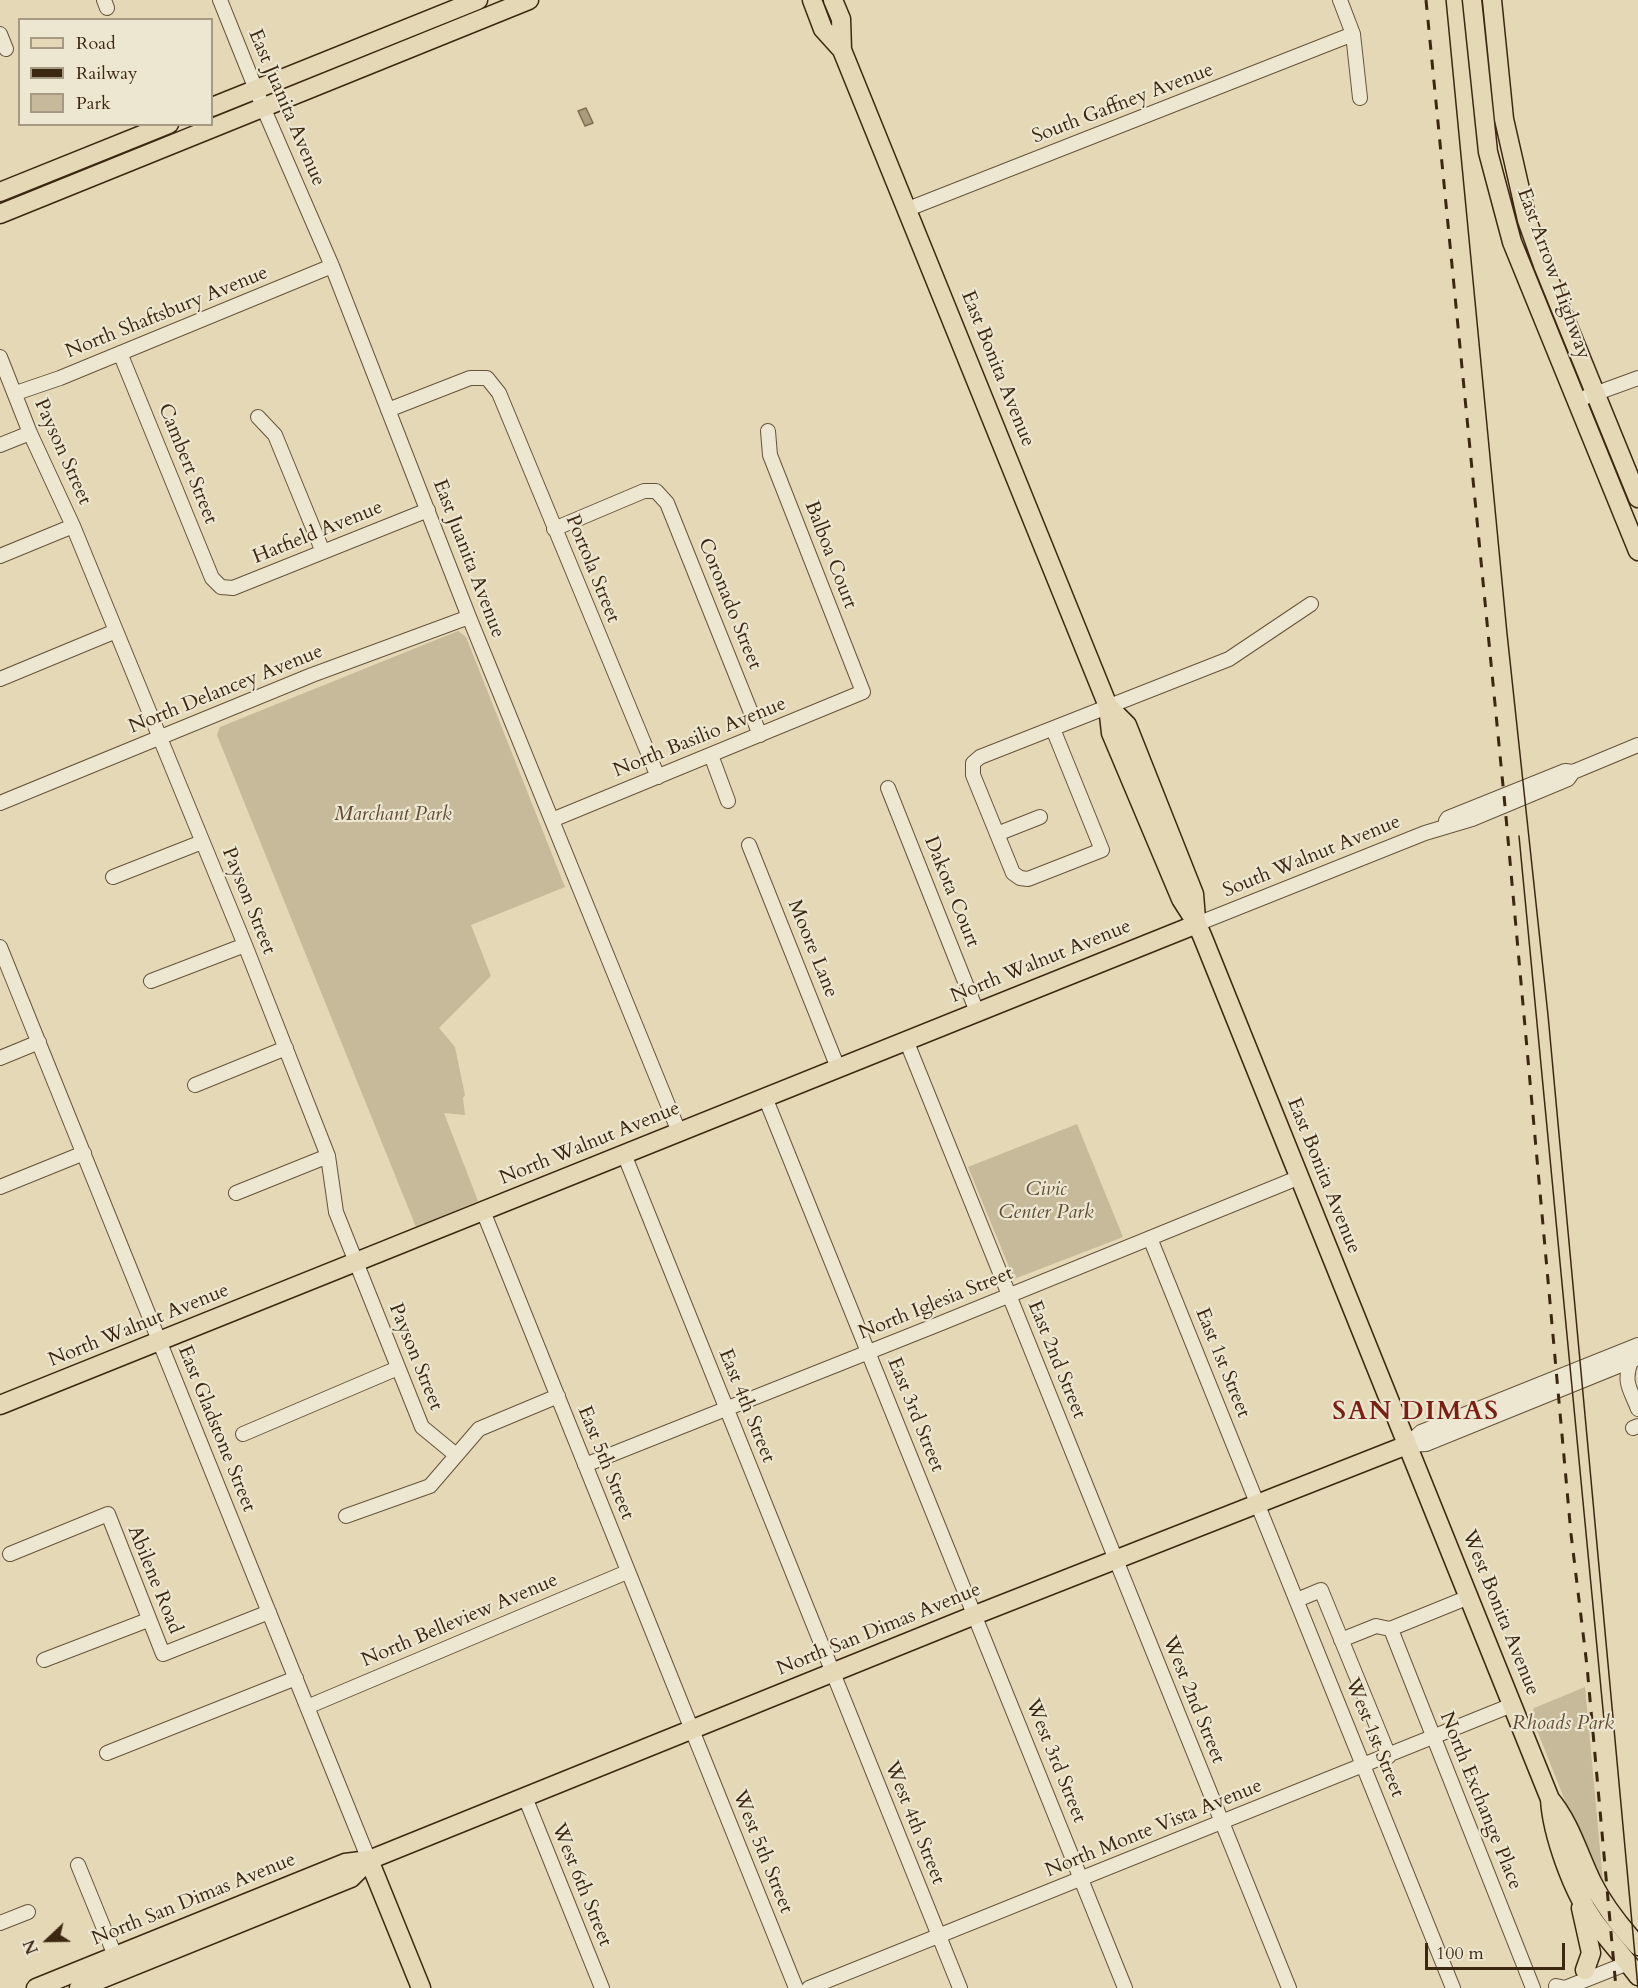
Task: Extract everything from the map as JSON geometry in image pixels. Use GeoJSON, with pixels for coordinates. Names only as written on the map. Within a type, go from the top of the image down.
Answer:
{"type":"FeatureCollection","features":[{"type":"Feature","properties":{"kind":"main road"},"geometry":{"type":"LineString","coordinates":[[213,107],[478,0]]}},
{"type":"Feature","properties":{"kind":"main road"},"geometry":{"type":"LineString","coordinates":[[0,214],[530,0]]}},
{"type":"Feature","properties":{"kind":"main road","name":"East Bonita Avenue"},"geometry":{"type":"LineString","coordinates":[[812,0],[823,29],[842,50],[908,209],[1108,706],[1111,733],[1181,899],[1197,924],[1407,1445]]}},
{"type":"Feature","properties":{"kind":"main road","name":"East Bonita Avenue"},"geometry":{"type":"LineString","coordinates":[[833,0],[841,19],[842,50]]}},
{"type":"Feature","properties":{"kind":"main road","name":"East Arrow Highway"},"geometry":{"type":"LineString","coordinates":[[1472,0],[1488,152],[1500,203],[1516,251],[1638,551]]}},
{"type":"Feature","properties":{"kind":"main road","name":"East Arrow Highway"},"geometry":{"type":"LineString","coordinates":[[1492,0],[1504,119],[1527,220],[1543,265],[1638,498]]}},
{"type":"Feature","properties":{"kind":"main road"},"geometry":{"type":"LineString","coordinates":[[0,192],[165,126]]}},
{"type":"Feature","properties":{"kind":"main road","name":"North Walnut Avenue"},"geometry":{"type":"LineString","coordinates":[[0,1406],[1197,924]]}},
{"type":"Feature","properties":{"kind":"main road","name":"North San Dimas Avenue"},"geometry":{"type":"LineString","coordinates":[[79,1988],[118,1964],[345,1863],[369,1860],[975,1615],[1407,1445]]}},
{"type":"Feature","properties":{"kind":"main road","name":"West Bonita Avenue"},"geometry":{"type":"LineString","coordinates":[[1407,1445],[1550,1799],[1563,1815],[1601,1899],[1619,1925],[1634,1958]]}},
{"type":"Feature","properties":{"kind":"main road","name":"West Bonita Avenue"},"geometry":{"type":"LineString","coordinates":[[1550,1799],[1551,1819],[1580,1897],[1593,1920],[1634,1958]]}},
{"type":"Feature","properties":{"kind":"main road"},"geometry":{"type":"LineString","coordinates":[[369,1860],[421,1988]]}},
{"type":"Feature","properties":{"kind":"main road"},"geometry":{"type":"LineString","coordinates":[[1580,1897],[1581,1917],[1592,1953],[1585,1970]]}},
{"type":"Feature","properties":{"kind":"main road","name":"North San Dimas Avenue"},"geometry":{"type":"LineString","coordinates":[[36,1988],[118,1964]]}},
{"type":"Feature","properties":{"kind":"street","name":"East Juanita Avenue"},"geometry":{"type":"LineString","coordinates":[[220,0],[255,89],[332,266],[469,617],[678,1132]]}},
{"type":"Feature","properties":{"kind":"street"},"geometry":{"type":"LineString","coordinates":[[1340,0],[1353,34],[1360,98]]}},
{"type":"Feature","properties":{"kind":"street"},"geometry":{"type":"LineString","coordinates":[[0,34],[6,49]]}},
{"type":"Feature","properties":{"kind":"street","name":"South Gaffney Avenue"},"geometry":{"type":"LineString","coordinates":[[908,209],[1353,34]]}},
{"type":"Feature","properties":{"kind":"street","name":"North Shaftsbury Avenue"},"geometry":{"type":"LineString","coordinates":[[16,393],[60,378],[332,266]]}},
{"type":"Feature","properties":{"kind":"street","name":"Cambert Street"},"geometry":{"type":"LineString","coordinates":[[120,353],[212,578],[221,587]]}},
{"type":"Feature","properties":{"kind":"street","name":"Payson Street"},"geometry":{"type":"LineString","coordinates":[[0,357],[30,433],[74,526],[286,1048],[328,1156],[336,1212],[422,1427],[456,1455]]}},
{"type":"Feature","properties":{"kind":"street","name":"Portola Street"},"geometry":{"type":"LineString","coordinates":[[388,410],[470,378],[487,378],[499,393],[658,777]]}},
{"type":"Feature","properties":{"kind":"street"},"geometry":{"type":"LineString","coordinates":[[1577,400],[1638,378]]}},
{"type":"Feature","properties":{"kind":"street"},"geometry":{"type":"LineString","coordinates":[[258,417],[275,435],[322,552]]}},
{"type":"Feature","properties":{"kind":"street","name":"Balboa Court"},"geometry":{"type":"LineString","coordinates":[[768,431],[770,455],[863,692]]}},
{"type":"Feature","properties":{"kind":"street"},"geometry":{"type":"LineString","coordinates":[[0,446],[30,433]]}},
{"type":"Feature","properties":{"kind":"street","name":"Coronado Street"},"geometry":{"type":"LineString","coordinates":[[554,529],[644,491],[656,491],[667,503],[760,735]]}},
{"type":"Feature","properties":{"kind":"street","name":"Hatfield Avenue"},"geometry":{"type":"LineString","coordinates":[[221,587],[233,588],[428,510]]}},
{"type":"Feature","properties":{"kind":"street"},"geometry":{"type":"LineString","coordinates":[[0,555],[74,526]]}},
{"type":"Feature","properties":{"kind":"street"},"geometry":{"type":"LineString","coordinates":[[1053,729],[1102,850],[1028,879],[1020,878],[1013,873],[997,834],[973,775],[973,763],[981,757],[1230,659],[1311,604]]}},
{"type":"Feature","properties":{"kind":"street","name":"North Delancey Avenue"},"geometry":{"type":"LineString","coordinates":[[0,803],[312,675],[469,617]]}},
{"type":"Feature","properties":{"kind":"street"},"geometry":{"type":"LineString","coordinates":[[0,679],[116,631]]}},
{"type":"Feature","properties":{"kind":"street","name":"North Basilio Avenue"},"geometry":{"type":"LineString","coordinates":[[552,820],[863,692]]}},
{"type":"Feature","properties":{"kind":"street","name":"South Walnut Avenue"},"geometry":{"type":"LineString","coordinates":[[1197,924],[1443,826],[1448,818],[1565,771],[1573,772],[1638,745]]}},
{"type":"Feature","properties":{"kind":"street"},"geometry":{"type":"LineString","coordinates":[[711,755],[728,801]]}},
{"type":"Feature","properties":{"kind":"street","name":"Dakota Court"},"geometry":{"type":"LineString","coordinates":[[888,788],[977,1011]]}},
{"type":"Feature","properties":{"kind":"street"},"geometry":{"type":"LineString","coordinates":[[997,834],[1040,817]]}},
{"type":"Feature","properties":{"kind":"street"},"geometry":{"type":"LineString","coordinates":[[112,877],[202,842]]}},
{"type":"Feature","properties":{"kind":"street","name":"Moore Lane"},"geometry":{"type":"LineString","coordinates":[[749,845],[838,1068]]}},
{"type":"Feature","properties":{"kind":"street"},"geometry":{"type":"LineString","coordinates":[[151,981],[245,945]]}},
{"type":"Feature","properties":{"kind":"street","name":"East Gladstone Street"},"geometry":{"type":"LineString","coordinates":[[0,947],[369,1860]]}},
{"type":"Feature","properties":{"kind":"street","name":"East 2nd Street"},"geometry":{"type":"LineString","coordinates":[[906,1040],[1116,1560]]}},
{"type":"Feature","properties":{"kind":"street"},"geometry":{"type":"LineString","coordinates":[[0,1058],[39,1042]]}},
{"type":"Feature","properties":{"kind":"street"},"geometry":{"type":"LineString","coordinates":[[195,1084],[286,1048]]}},
{"type":"Feature","properties":{"kind":"street","name":"East 3rd Street"},"geometry":{"type":"LineString","coordinates":[[765,1097],[975,1615]]}},
{"type":"Feature","properties":{"kind":"street"},"geometry":{"type":"LineString","coordinates":[[0,1187],[84,1153]]}},
{"type":"Feature","properties":{"kind":"street","name":"East 4th Street"},"geometry":{"type":"LineString","coordinates":[[624,1154],[832,1673]]}},
{"type":"Feature","properties":{"kind":"street"},"geometry":{"type":"LineString","coordinates":[[236,1192],[328,1156]]}},
{"type":"Feature","properties":{"kind":"street","name":"North Iglesia Street"},"geometry":{"type":"LineString","coordinates":[[585,1466],[1300,1177]]}},
{"type":"Feature","properties":{"kind":"street","name":"East 5th Street"},"geometry":{"type":"LineString","coordinates":[[483,1211],[691,1730]]}},
{"type":"Feature","properties":{"kind":"street","name":"East 1st Street"},"geometry":{"type":"LineString","coordinates":[[1150,1238],[1258,1503]]}},
{"type":"Feature","properties":{"kind":"street"},"geometry":{"type":"LineString","coordinates":[[1407,1445],[1421,1432],[1638,1345]]}},
{"type":"Feature","properties":{"kind":"street"},"geometry":{"type":"LineString","coordinates":[[1407,1445],[1426,1444],[1635,1360]]}},
{"type":"Feature","properties":{"kind":"street"},"geometry":{"type":"LineString","coordinates":[[1635,1360],[1626,1381],[1638,1409]]}},
{"type":"Feature","properties":{"kind":"street"},"geometry":{"type":"LineString","coordinates":[[243,1434],[398,1368]]}},
{"type":"Feature","properties":{"kind":"street"},"geometry":{"type":"LineString","coordinates":[[346,1516],[429,1486],[479,1429],[558,1396]]}},
{"type":"Feature","properties":{"kind":"street","name":"West 1st Street"},"geometry":{"type":"LineString","coordinates":[[1258,1503],[1454,1988]]}},
{"type":"Feature","properties":{"kind":"street","name":"Abilene Road"},"geometry":{"type":"LineString","coordinates":[[10,1554],[108,1514],[163,1654],[269,1612]]}},
{"type":"Feature","properties":{"kind":"street","name":"West 2nd Street"},"geometry":{"type":"LineString","coordinates":[[1116,1560],[1289,1988]]}},
{"type":"Feature","properties":{"kind":"street","name":"North Belleview Avenue"},"geometry":{"type":"LineString","coordinates":[[307,1707],[627,1572]]}},
{"type":"Feature","properties":{"kind":"street"},"geometry":{"type":"LineString","coordinates":[[1297,1600],[1321,1590],[1389,1756]]}},
{"type":"Feature","properties":{"kind":"street"},"geometry":{"type":"LineString","coordinates":[[1341,1640],[1469,1597]]}},
{"type":"Feature","properties":{"kind":"street","name":"West 3rd Street"},"geometry":{"type":"LineString","coordinates":[[975,1615],[1125,1988]]}},
{"type":"Feature","properties":{"kind":"street"},"geometry":{"type":"LineString","coordinates":[[44,1660],[148,1620]]}},
{"type":"Feature","properties":{"kind":"street","name":"North Exchange Place"},"geometry":{"type":"LineString","coordinates":[[1383,1627],[1434,1737],[1533,1988]]}},
{"type":"Feature","properties":{"kind":"street","name":"West 4th Street"},"geometry":{"type":"LineString","coordinates":[[832,1673],[960,1988]]}},
{"type":"Feature","properties":{"kind":"street"},"geometry":{"type":"LineString","coordinates":[[107,1753],[296,1678]]}},
{"type":"Feature","properties":{"kind":"street","name":"North Monte Vista Avenue"},"geometry":{"type":"LineString","coordinates":[[809,1988],[1512,1705]]}},
{"type":"Feature","properties":{"kind":"street","name":"West 5th Street"},"geometry":{"type":"LineString","coordinates":[[691,1730],[796,1988]]}},
{"type":"Feature","properties":{"kind":"street","name":"West 6th Street"},"geometry":{"type":"LineString","coordinates":[[525,1797],[602,1988]]}},
{"type":"Feature","properties":{"kind":"street"},"geometry":{"type":"LineString","coordinates":[[78,1865],[118,1964]]}},
{"type":"Feature","properties":{"kind":"street"},"geometry":{"type":"LineString","coordinates":[[0,1923],[28,1912]]}},
{"type":"Feature","properties":{"kind":"street"},"geometry":{"type":"LineString","coordinates":[[1554,1987],[1561,1979],[1585,1970],[1634,1958]]}},
{"type":"Feature","properties":{"kind":"street"},"geometry":{"type":"LineString","coordinates":[[1554,1987],[1565,1988],[1634,1958]]}},
{"type":"Feature","properties":{"kind":"green space","name":"Marchant Park"},"geometry":{"type":"Polygon","coordinates":[[[458,631],[466,637],[565,887],[471,925],[491,976],[439,1028],[455,1047],[465,1095],[463,1098],[465,1115],[444,1113],[478,1201],[416,1227],[217,735],[220,727],[458,631]]]}},
{"type":"Feature","properties":{"kind":"green space","name":"Civic Center Park"},"geometry":{"type":"Polygon","coordinates":[[[1077,1124],[1123,1237],[1014,1279],[968,1167],[1077,1124]]]}},
{"type":"Feature","properties":{"kind":"green space","name":"Rhoads Park"},"geometry":{"type":"Polygon","coordinates":[[[1585,1687],[1604,1892],[1531,1715],[1534,1708],[1585,1687]]]}},
{"type":"Feature","properties":{"kind":"shaded area"},"geometry":{"type":"Polygon","coordinates":[[[586,108],[593,123],[585,126],[578,111],[586,108]]]}},
{"type":"Feature","properties":{"kind":"tram line"},"geometry":{"type":"LineString","coordinates":[[1446,0],[1507,633],[1548,1015],[1638,1988]]}},
{"type":"Feature","properties":{"kind":"tram line"},"geometry":{"type":"LineString","coordinates":[[1519,836],[1604,1720]]}},
{"type":"Feature","properties":{"kind":"railway"},"geometry":{"type":"LineString","coordinates":[[1426,0],[1505,806],[1571,1534],[1587,1666],[1616,1988]]}},
{"type":"Feature","properties":{"kind":"district","name":"SAN DIMAS"},"geometry":{"type":"Point","coordinates":[1416,1413]}}]}
